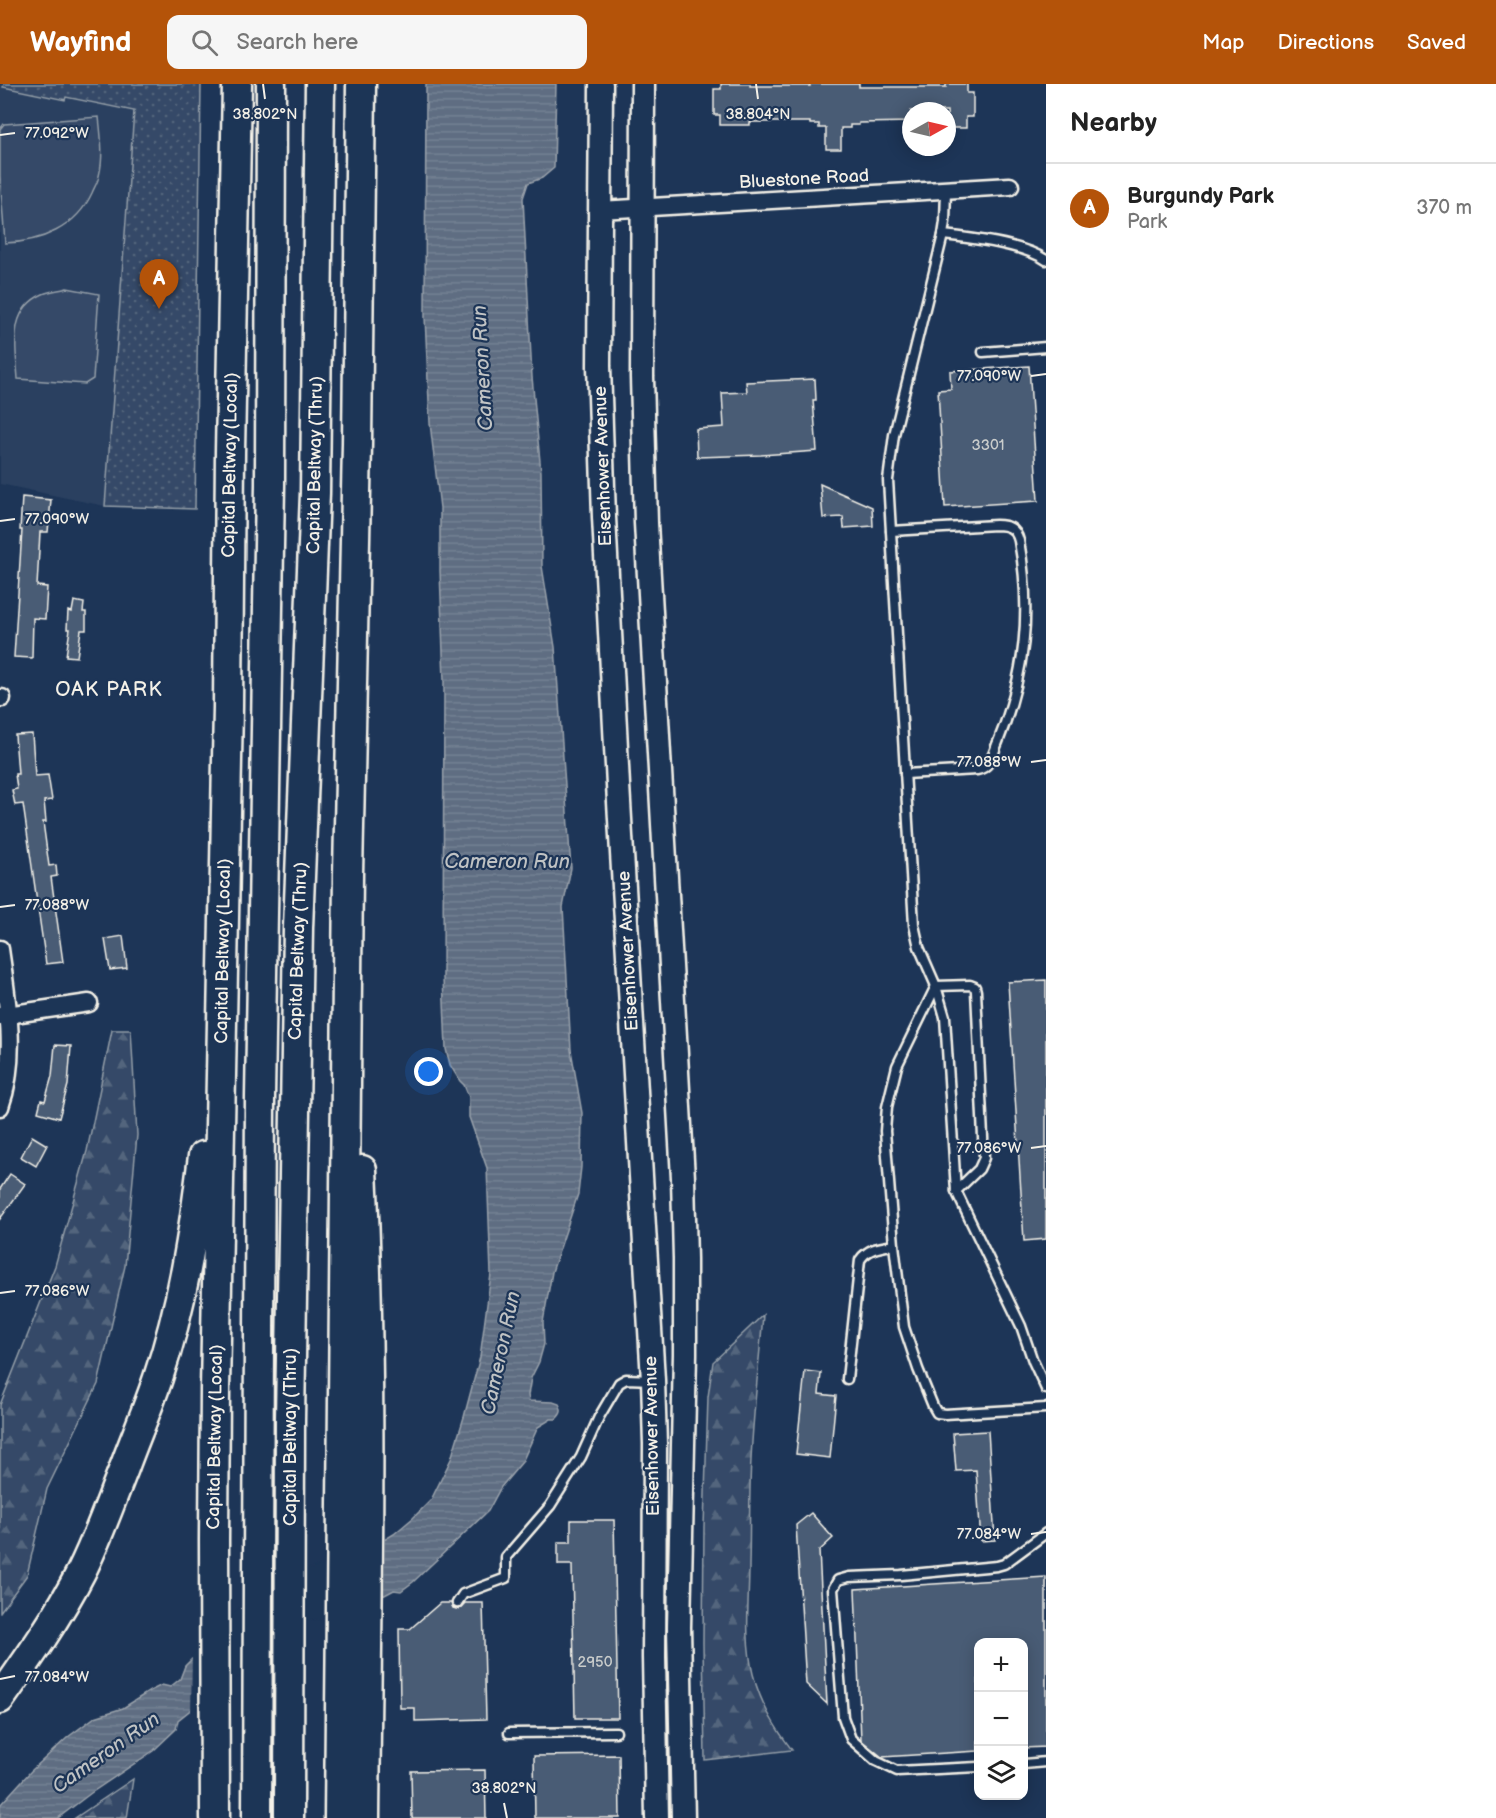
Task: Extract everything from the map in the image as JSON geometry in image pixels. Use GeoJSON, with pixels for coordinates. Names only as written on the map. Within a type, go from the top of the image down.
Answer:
{"type":"FeatureCollection","features":[{"type":"Feature","properties":{"kind":"highway","name":"Capital Beltway (Local)"},"geometry":{"type":"LineString","coordinates":[[215,1818],[214,1540],[237,84]]}},
{"type":"Feature","properties":{"kind":"highway","name":"Capital Beltway (Thru)"},"geometry":{"type":"LineString","coordinates":[[257,1818],[260,1097],[270,485],[271,84]]}},
{"type":"Feature","properties":{"kind":"highway","name":"Capital Beltway (Thru)"},"geometry":{"type":"LineString","coordinates":[[289,1818],[290,1482],[298,928],[315,493],[320,84]]}},
{"type":"Feature","properties":{"kind":"highway"},"geometry":{"type":"LineString","coordinates":[[339,1818],[348,874],[361,84]]}},
{"type":"Feature","properties":{"kind":"highway"},"geometry":{"type":"LineString","coordinates":[[348,874],[365,1221],[368,1417],[365,1818]]}},
{"type":"Feature","properties":{"kind":"highway"},"geometry":{"type":"LineString","coordinates":[[0,1699],[53,1620],[80,1574],[101,1529],[158,1377],[183,1282],[199,1186],[221,1015]]}},
{"type":"Feature","properties":{"kind":"highway"},"geometry":{"type":"LineString","coordinates":[[0,1666],[30,1625],[82,1544],[123,1471]]}},
{"type":"Feature","properties":{"kind":"main road","name":"Eisenhower Avenue"},"geometry":{"type":"LineString","coordinates":[[601,84],[599,366],[606,561],[653,1380],[657,1818]]}},
{"type":"Feature","properties":{"kind":"main road","name":"Eisenhower Avenue"},"geometry":{"type":"LineString","coordinates":[[644,84],[642,377],[646,523],[685,1236],[686,1354],[680,1627],[683,1818]]}},
{"type":"Feature","properties":{"kind":"main road"},"geometry":{"type":"LineString","coordinates":[[653,1380],[662,1385],[670,1400],[672,1472],[681,1542]]}},
{"type":"Feature","properties":{"kind":"street","name":"Bluestone Road"},"geometry":{"type":"LineString","coordinates":[[600,210],[1010,186]]}},
{"type":"Feature","properties":{"kind":"street"},"geometry":{"type":"LineString","coordinates":[[0,949],[4,1015],[11,1048],[9,1071],[0,1107]]}},
{"type":"Feature","properties":{"kind":"street"},"geometry":{"type":"LineString","coordinates":[[4,1015],[89,1003]]}},
{"type":"Feature","properties":{"kind":"lane"},"geometry":{"type":"LineString","coordinates":[[946,190],[945,222],[893,445],[888,486],[914,925],[919,947],[936,986],[945,1017],[956,1191],[1021,1326],[1046,1389]]}},
{"type":"Feature","properties":{"kind":"lane"},"geometry":{"type":"LineString","coordinates":[[942,235],[1013,247],[1046,260]]}},
{"type":"Feature","properties":{"kind":"lane"},"geometry":{"type":"LineString","coordinates":[[983,352],[1046,347]]}},
{"type":"Feature","properties":{"kind":"lane"},"geometry":{"type":"LineString","coordinates":[[891,531],[1009,526],[1017,534],[1019,541],[1025,604],[1024,645],[1018,683],[989,764],[981,770],[905,774]]}},
{"type":"Feature","properties":{"kind":"lane"},"geometry":{"type":"LineString","coordinates":[[936,986],[970,985],[975,987],[976,991],[984,1158],[979,1169],[956,1191]]}},
{"type":"Feature","properties":{"kind":"lane"},"geometry":{"type":"LineString","coordinates":[[936,986],[898,1062],[887,1107],[886,1155],[901,1308],[906,1334],[937,1413],[1046,1408]]}},
{"type":"Feature","properties":{"kind":"lane"},"geometry":{"type":"LineString","coordinates":[[847,1379],[860,1260],[865,1253],[894,1245]]}},
{"type":"Feature","properties":{"kind":"lane"},"geometry":{"type":"LineString","coordinates":[[457,1603],[463,1594],[506,1578],[506,1557],[550,1506],[581,1457],[599,1418],[619,1383],[626,1379],[653,1380]]}},
{"type":"Feature","properties":{"kind":"lane"},"geometry":{"type":"LineString","coordinates":[[974,1767],[897,1771],[876,1761],[851,1739],[843,1718],[834,1589],[838,1580],[849,1577],[902,1575],[997,1566],[1004,1564],[1046,1533]]}},
{"type":"Feature","properties":{"kind":"lane"},"geometry":{"type":"LineString","coordinates":[[509,1733],[616,1732]]}},
{"type":"Feature","properties":{"kind":"lane"},"geometry":{"type":"LineString","coordinates":[[1028,1764],[1046,1762]]}},
{"type":"Feature","properties":{"kind":"shaded area"},"geometry":{"type":"Polygon","coordinates":[[[0,84],[10,84],[134,111],[105,506],[0,484],[0,84]]]}},
{"type":"Feature","properties":{"kind":"green space"},"geometry":{"type":"Polygon","coordinates":[[[4,84],[201,84],[195,509],[105,506],[134,111],[66,97],[65,100],[3,87],[4,84]]]}},
{"type":"Feature","properties":{"kind":"green space"},"geometry":{"type":"Polygon","coordinates":[[[99,117],[102,146],[101,169],[97,183],[85,205],[67,224],[56,231],[32,240],[5,243],[0,176],[0,129],[4,124],[99,117]]]}},
{"type":"Feature","properties":{"kind":"green space"},"geometry":{"type":"Polygon","coordinates":[[[67,288],[99,294],[93,379],[85,384],[18,379],[16,330],[19,319],[32,301],[43,294],[67,288]]]}},
{"type":"Feature","properties":{"kind":"green space"},"geometry":{"type":"Polygon","coordinates":[[[112,1030],[131,1030],[137,1135],[125,1266],[98,1384],[47,1489],[27,1575],[0,1612],[0,1405],[55,1266],[87,1151],[112,1030]]]}},
{"type":"Feature","properties":{"kind":"green space"},"geometry":{"type":"Polygon","coordinates":[[[763,1315],[750,1473],[749,1646],[753,1674],[764,1705],[792,1750],[705,1760],[703,1643],[708,1397],[713,1362],[763,1315]]]}},
{"type":"Feature","properties":{"kind":"green space"},"geometry":{"type":"Polygon","coordinates":[[[133,1779],[127,1818],[75,1818],[133,1779]]]}},
{"type":"Feature","properties":{"kind":"water","name":"Cameron Run"},"geometry":{"type":"Polygon","coordinates":[[[426,84],[556,84],[554,168],[542,178],[528,183],[523,198],[532,377],[541,472],[542,566],[555,647],[571,868],[563,907],[571,1050],[582,1113],[578,1194],[552,1272],[543,1322],[544,1344],[531,1378],[528,1395],[529,1401],[559,1404],[561,1412],[556,1419],[551,1419],[538,1427],[522,1462],[501,1487],[488,1511],[401,1591],[394,1590],[353,1612],[297,1617],[238,1672],[178,1720],[176,1729],[153,1751],[58,1818],[0,1818],[0,1805],[31,1771],[68,1737],[95,1717],[123,1708],[162,1685],[170,1687],[180,1679],[185,1666],[240,1611],[353,1559],[394,1534],[413,1518],[431,1500],[451,1459],[480,1357],[491,1274],[487,1168],[469,1117],[469,1097],[464,1085],[450,1065],[446,1049],[443,978],[444,681],[440,508],[430,423],[425,317],[426,84]]]}},
{"type":"Feature","properties":{"kind":"pier"},"geometry":{"type":"Polygon","coordinates":[[[385,1536],[384,1599],[354,1615],[299,1620],[240,1675],[191,1713],[192,1655],[238,1609],[290,1575],[352,1556],[385,1536]]]}},
{"type":"Feature","properties":{"kind":"building"},"geometry":{"type":"Polygon","coordinates":[[[721,84],[810,86],[810,84],[859,84],[859,87],[946,87],[946,84],[967,84],[967,93],[973,93],[973,117],[966,117],[966,128],[956,128],[956,102],[902,102],[902,122],[859,123],[859,125],[850,125],[850,128],[841,128],[841,149],[826,149],[826,128],[819,128],[819,124],[750,122],[750,125],[720,125],[720,115],[714,115],[714,89],[721,89],[721,84]]]}},
{"type":"Feature","properties":{"kind":"building"},"geometry":{"type":"Polygon","coordinates":[[[1029,366],[1038,501],[945,507],[938,390],[951,389],[950,371],[1029,366]]]}},
{"type":"Feature","properties":{"kind":"building"},"geometry":{"type":"Polygon","coordinates":[[[815,379],[816,400],[813,400],[817,451],[697,457],[696,429],[724,427],[722,393],[747,392],[746,382],[815,379]]]}},
{"type":"Feature","properties":{"kind":"building"},"geometry":{"type":"Polygon","coordinates":[[[820,484],[872,507],[873,526],[844,528],[843,517],[823,518],[820,484]]]}},
{"type":"Feature","properties":{"kind":"building"},"geometry":{"type":"Polygon","coordinates":[[[22,497],[51,500],[48,532],[40,532],[37,586],[47,587],[45,619],[33,618],[32,658],[14,657],[22,497]]]}},
{"type":"Feature","properties":{"kind":"building"},"geometry":{"type":"Polygon","coordinates":[[[74,601],[84,603],[83,612],[86,612],[86,630],[81,630],[77,657],[66,656],[70,629],[67,629],[68,611],[72,612],[74,601]]]}},
{"type":"Feature","properties":{"kind":"building"},"geometry":{"type":"Polygon","coordinates":[[[32,734],[35,776],[48,775],[52,800],[44,801],[46,822],[43,822],[49,866],[56,865],[57,876],[51,877],[63,962],[46,964],[23,804],[15,805],[12,790],[17,789],[15,774],[18,774],[15,735],[32,734]]]}},
{"type":"Feature","properties":{"kind":"building"},"geometry":{"type":"Polygon","coordinates":[[[123,936],[127,968],[110,970],[105,939],[123,936]]]}},
{"type":"Feature","properties":{"kind":"building"},"geometry":{"type":"Polygon","coordinates":[[[1046,980],[1046,1239],[1024,1241],[1008,982],[1046,980]]]}},
{"type":"Feature","properties":{"kind":"building"},"geometry":{"type":"Polygon","coordinates":[[[55,1045],[71,1046],[68,1085],[59,1118],[38,1112],[41,1100],[45,1101],[52,1076],[55,1045]]]}},
{"type":"Feature","properties":{"kind":"building"},"geometry":{"type":"Polygon","coordinates":[[[32,1136],[47,1145],[36,1166],[21,1157],[32,1136]]]}},
{"type":"Feature","properties":{"kind":"building"},"geometry":{"type":"Polygon","coordinates":[[[10,1174],[25,1184],[0,1219],[0,1189],[10,1174]]]}},
{"type":"Feature","properties":{"kind":"building"},"geometry":{"type":"Polygon","coordinates":[[[805,1371],[821,1373],[819,1394],[836,1396],[830,1458],[796,1454],[805,1371]]]}},
{"type":"Feature","properties":{"kind":"building"},"geometry":{"type":"Polygon","coordinates":[[[988,1431],[995,1540],[981,1541],[976,1470],[956,1471],[953,1433],[988,1431]]]}},
{"type":"Feature","properties":{"kind":"building"},"geometry":{"type":"Polygon","coordinates":[[[811,1513],[833,1538],[819,1551],[827,1704],[806,1684],[796,1525],[811,1513]]]}},
{"type":"Feature","properties":{"kind":"building"},"geometry":{"type":"Polygon","coordinates":[[[571,1520],[614,1520],[618,1718],[575,1718],[572,1565],[558,1565],[558,1542],[571,1542],[571,1520]]]}},
{"type":"Feature","properties":{"kind":"building"},"geometry":{"type":"Polygon","coordinates":[[[1046,1577],[1046,1747],[1028,1748],[1028,1638],[974,1638],[974,1751],[882,1757],[861,1740],[855,1589],[1046,1577]]]}},
{"type":"Feature","properties":{"kind":"building"},"geometry":{"type":"Polygon","coordinates":[[[440,1603],[451,1603],[453,1608],[457,1609],[465,1603],[483,1603],[486,1719],[415,1721],[415,1708],[400,1708],[399,1629],[410,1629],[440,1603]]]}},
{"type":"Feature","properties":{"kind":"building"},"geometry":{"type":"Polygon","coordinates":[[[619,1755],[620,1818],[535,1818],[534,1756],[619,1755]]]}},
{"type":"Feature","properties":{"kind":"building"},"geometry":{"type":"Polygon","coordinates":[[[485,1770],[486,1818],[412,1818],[411,1771],[485,1770]]]}},
{"type":"Feature","properties":{"kind":"place","name":"Burgundy Park"},"geometry":{"type":"Point","coordinates":[159,309]}},
{"type":"Feature","properties":{"kind":"district","name":"OAK PARK"},"geometry":{"type":"Point","coordinates":[109,690]}}]}
